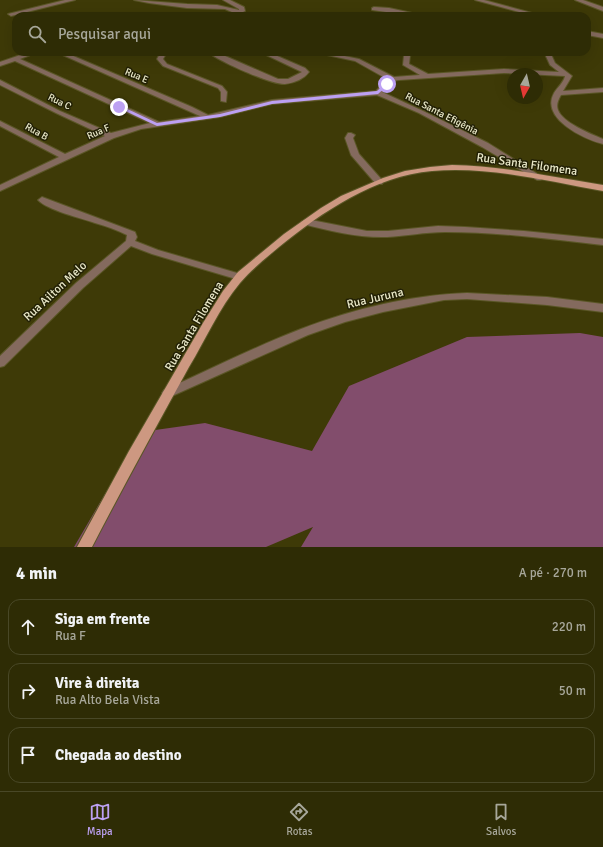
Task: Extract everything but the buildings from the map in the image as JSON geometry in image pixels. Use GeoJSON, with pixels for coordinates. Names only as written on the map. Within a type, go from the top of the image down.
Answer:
{"type":"FeatureCollection","features":[{"type":"Feature","properties":{"kind":"main road","name":"Rua Santa Filomena"},"geometry":{"type":"LineString","coordinates":[[84,547],[168,393],[217,310],[240,277],[277,244],[306,222],[365,188],[379,182],[410,173],[431,169],[451,168],[493,170],[603,188]]}},
{"type":"Feature","properties":{"kind":"street"},"geometry":{"type":"LineString","coordinates":[[23,12],[35,10],[54,3],[72,0]]}},
{"type":"Feature","properties":{"kind":"street"},"geometry":{"type":"LineString","coordinates":[[137,0],[153,3],[225,8],[242,12]]}},
{"type":"Feature","properties":{"kind":"street"},"geometry":{"type":"LineString","coordinates":[[153,3],[164,0]]}},
{"type":"Feature","properties":{"kind":"street"},"geometry":{"type":"LineString","coordinates":[[226,0],[242,12]]}},
{"type":"Feature","properties":{"kind":"street"},"geometry":{"type":"LineString","coordinates":[[478,0],[524,12]]}},
{"type":"Feature","properties":{"kind":"street"},"geometry":{"type":"LineString","coordinates":[[578,0],[586,1],[603,9]]}},
{"type":"Feature","properties":{"kind":"street"},"geometry":{"type":"LineString","coordinates":[[242,12],[245,2]]}},
{"type":"Feature","properties":{"kind":"street"},"geometry":{"type":"LineString","coordinates":[[374,9],[400,12]]}},
{"type":"Feature","properties":{"kind":"street"},"geometry":{"type":"LineString","coordinates":[[591,34],[603,36]]}},
{"type":"Feature","properties":{"kind":"street"},"geometry":{"type":"LineString","coordinates":[[0,64],[24,56]]}},
{"type":"Feature","properties":{"kind":"street","name":"Rua E"},"geometry":{"type":"LineString","coordinates":[[68,56],[210,117]]}},
{"type":"Feature","properties":{"kind":"street"},"geometry":{"type":"LineString","coordinates":[[161,56],[160,58],[165,65],[220,87],[224,92],[224,100],[210,117]]}},
{"type":"Feature","properties":{"kind":"street"},"geometry":{"type":"LineString","coordinates":[[220,56],[269,78],[282,82],[300,76],[306,72],[303,69],[272,56]]}},
{"type":"Feature","properties":{"kind":"street"},"geometry":{"type":"LineString","coordinates":[[336,56],[357,60],[392,79],[378,93]]}},
{"type":"Feature","properties":{"kind":"street"},"geometry":{"type":"LineString","coordinates":[[407,56],[406,65],[428,76]]}},
{"type":"Feature","properties":{"kind":"street"},"geometry":{"type":"LineString","coordinates":[[549,56],[552,64],[568,77],[557,93],[553,109],[555,113],[573,126],[603,142]]}},
{"type":"Feature","properties":{"kind":"street"},"geometry":{"type":"LineString","coordinates":[[15,59],[157,124]]}},
{"type":"Feature","properties":{"kind":"street","name":"Rua Santa Efigênia"},"geometry":{"type":"LineString","coordinates":[[392,79],[511,71],[566,74]]}},
{"type":"Feature","properties":{"kind":"street","name":"Rua C"},"geometry":{"type":"LineString","coordinates":[[0,82],[58,112],[112,136]]}},
{"type":"Feature","properties":{"kind":"street"},"geometry":{"type":"LineString","coordinates":[[557,93],[603,90]]}},
{"type":"Feature","properties":{"kind":"street","name":"Rua F"},"geometry":{"type":"LineString","coordinates":[[0,188],[112,136],[140,127],[237,112],[272,102],[378,93]]}},
{"type":"Feature","properties":{"kind":"street","name":"Rua Santa Efigênia"},"geometry":{"type":"LineString","coordinates":[[378,93],[421,112],[485,146],[540,178]]}},
{"type":"Feature","properties":{"kind":"street"},"geometry":{"type":"LineString","coordinates":[[224,100],[237,112]]}},
{"type":"Feature","properties":{"kind":"street","name":"Rua B"},"geometry":{"type":"LineString","coordinates":[[0,122],[64,157]]}},
{"type":"Feature","properties":{"kind":"street"},"geometry":{"type":"LineString","coordinates":[[351,135],[349,138],[351,140],[355,155],[379,182]]}},
{"type":"Feature","properties":{"kind":"street"},"geometry":{"type":"LineString","coordinates":[[42,200],[61,210],[128,232],[132,234],[130,242],[156,252],[240,277]]}},
{"type":"Feature","properties":{"kind":"street"},"geometry":{"type":"LineString","coordinates":[[306,222],[337,229],[372,234],[388,234],[432,229],[471,230],[557,236],[603,242]]}},
{"type":"Feature","properties":{"kind":"street","name":"Rua Ailton Melo"},"geometry":{"type":"LineString","coordinates":[[0,363],[108,259],[130,242]]}},
{"type":"Feature","properties":{"kind":"street","name":"Rua Juruna"},"geometry":{"type":"LineString","coordinates":[[168,393],[304,332],[342,319],[396,306],[444,297],[467,296],[547,301],[603,308]]}},
{"type":"Feature","properties":{"kind":"shaded area"},"geometry":{"type":"Polygon","coordinates":[[[580,333],[603,337],[603,547],[301,547],[313,527],[266,547],[74,547],[141,432],[205,423],[312,451],[349,386],[467,337],[580,333]]]}},
{"type":"Feature","properties":{"kind":"route"},"geometry":{"type":"LineString","coordinates":[[119,107],[157,124],[237,112],[272,102],[378,93],[387,84]]}}]}
